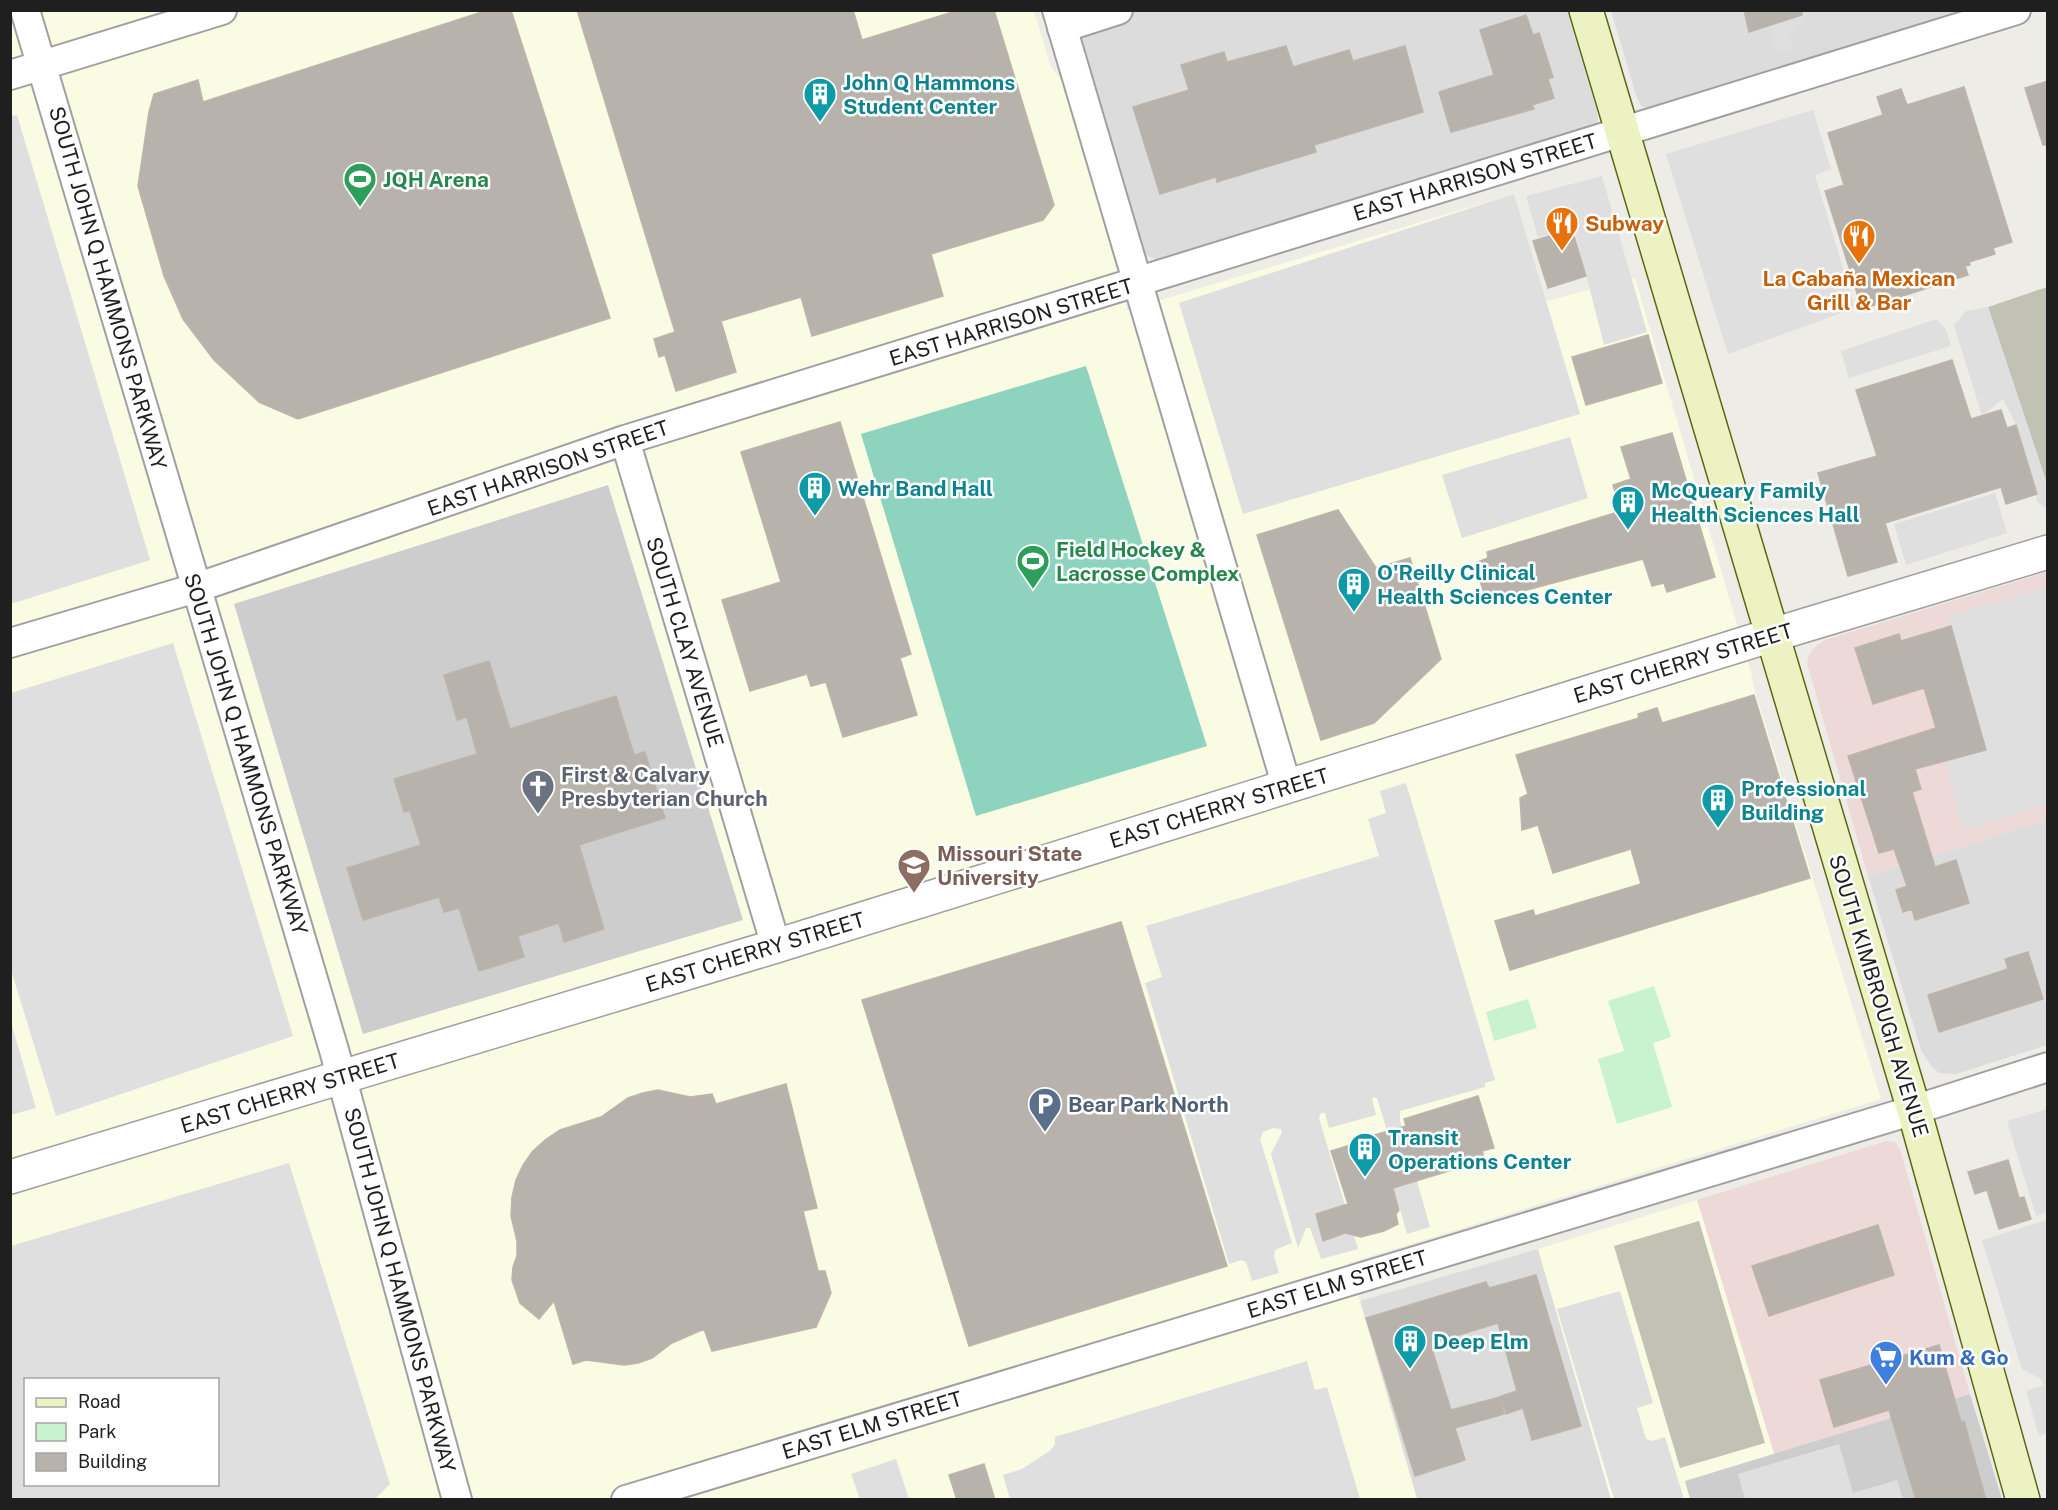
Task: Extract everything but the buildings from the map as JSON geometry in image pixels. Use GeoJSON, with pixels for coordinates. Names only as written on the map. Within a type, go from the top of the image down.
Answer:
{"type":"FeatureCollection","features":[{"type":"Feature","properties":{"kind":"main road","name":"SOUTH KIMBROUGH AVENUE"},"geometry":{"type":"LineString","coordinates":[[1586,10],[1914,1110],[2023,1500]]}},
{"type":"Feature","properties":{"kind":"street","name":"SOUTH JOHN Q HAMMONS PARKWAY"},"geometry":{"type":"LineString","coordinates":[[25,10],[342,1077],[457,1500]]}},
{"type":"Feature","properties":{"kind":"street"},"geometry":{"type":"LineString","coordinates":[[10,75],[222,10]]}},
{"type":"Feature","properties":{"kind":"street"},"geometry":{"type":"LineString","coordinates":[[1118,10],[1059,19],[1287,787]]}},
{"type":"Feature","properties":{"kind":"street","name":"EAST HARRISON STREET"},"geometry":{"type":"LineString","coordinates":[[10,644],[196,588],[624,440],[2016,10]]}},
{"type":"Feature","properties":{"kind":"street","name":"SOUTH CLAY AVENUE"},"geometry":{"type":"LineString","coordinates":[[624,440],[776,946]]}},
{"type":"Feature","properties":{"kind":"street","name":"EAST CHERRY STREET"},"geometry":{"type":"LineString","coordinates":[[10,1177],[776,946],[2048,552]]}},
{"type":"Feature","properties":{"kind":"street","name":"EAST ELM STREET"},"geometry":{"type":"LineString","coordinates":[[626,1500],[1914,1110],[2048,1067]]}},
{"type":"Feature","properties":{"kind":"shaded area","name":"Missouri State University"},"geometry":{"type":"Polygon","coordinates":[[[10,11],[1034,11],[1050,65],[1066,87],[1118,258],[1127,310],[1514,194],[1546,301],[1635,278],[1754,688],[1881,1099],[1349,1263],[1417,1499],[11,1499],[10,11]]]}},
{"type":"Feature","properties":{"kind":"shaded area"},"geometry":{"type":"Polygon","coordinates":[[[1072,11],[1567,11],[1598,122],[1588,129],[1159,260],[1148,256],[1142,250],[1072,11]]]}},
{"type":"Feature","properties":{"kind":"shaded area"},"geometry":{"type":"Polygon","coordinates":[[[1611,11],[1961,11],[1650,107],[1642,107],[1637,98],[1611,11]]]}},
{"type":"Feature","properties":{"kind":"shaded area"},"geometry":{"type":"Polygon","coordinates":[[[1767,11],[1804,11],[1806,16],[1789,37],[1793,49],[1777,54],[1767,11]]]}},
{"type":"Feature","properties":{"kind":"shaded area"},"geometry":{"type":"Polygon","coordinates":[[[1813,110],[1831,169],[1815,175],[1855,308],[1728,354],[1666,154],[1813,110]]]}},
{"type":"Feature","properties":{"kind":"shaded area"},"geometry":{"type":"Polygon","coordinates":[[[17,115],[150,560],[11,604],[10,116],[17,115]]]}},
{"type":"Feature","properties":{"kind":"shaded area"},"geometry":{"type":"Polygon","coordinates":[[[1602,176],[1647,332],[1604,345],[1574,228],[1538,237],[1526,196],[1602,176]]]}},
{"type":"Feature","properties":{"kind":"shaded area"},"geometry":{"type":"Polygon","coordinates":[[[1514,194],[1580,414],[1243,514],[1179,303],[1514,194]]]}},
{"type":"Feature","properties":{"kind":"shaded area"},"geometry":{"type":"Polygon","coordinates":[[[2047,287],[2047,484],[1988,307],[2047,287]]]}},
{"type":"Feature","properties":{"kind":"shaded area"},"geometry":{"type":"Polygon","coordinates":[[[1988,307],[2047,484],[2047,509],[2036,501],[2037,494],[2016,425],[2003,399],[1982,416],[1954,325],[1966,311],[1988,307]]]}},
{"type":"Feature","properties":{"kind":"shaded area"},"geometry":{"type":"Polygon","coordinates":[[[1936,319],[1946,329],[1951,346],[1849,378],[1841,351],[1936,319]]]}},
{"type":"Feature","properties":{"kind":"shaded area"},"geometry":{"type":"Polygon","coordinates":[[[1570,437],[1588,498],[1462,538],[1442,475],[1570,437]]]}},
{"type":"Feature","properties":{"kind":"shaded area"},"geometry":{"type":"Polygon","coordinates":[[[608,485],[743,920],[363,1034],[234,604],[608,485]]]}},
{"type":"Feature","properties":{"kind":"shaded area"},"geometry":{"type":"Polygon","coordinates":[[[1995,493],[2007,533],[1906,565],[1894,524],[1995,493]]]}},
{"type":"Feature","properties":{"kind":"shaded area"},"geometry":{"type":"Polygon","coordinates":[[[2047,572],[2047,820],[1868,876],[1807,663],[1809,655],[1825,640],[2047,572]]]}},
{"type":"Feature","properties":{"kind":"shaded area"},"geometry":{"type":"Polygon","coordinates":[[[2047,587],[2047,803],[1964,830],[1945,761],[1986,750],[1948,617],[2047,587]]]}},
{"type":"Feature","properties":{"kind":"shaded area"},"geometry":{"type":"Polygon","coordinates":[[[173,643],[293,1036],[56,1116],[11,970],[11,693],[173,643]]]}},
{"type":"Feature","properties":{"kind":"shaded area"},"geometry":{"type":"Polygon","coordinates":[[[1406,783],[1495,1080],[1485,1083],[1485,1087],[1400,1111],[1400,1121],[1430,1227],[1407,1234],[1385,1157],[1392,1147],[1377,1098],[1372,1099],[1376,1115],[1329,1128],[1325,1113],[1321,1113],[1319,1118],[1358,1249],[1321,1259],[1310,1228],[1306,1228],[1298,1248],[1271,1154],[1282,1132],[1281,1129],[1273,1128],[1263,1132],[1260,1139],[1292,1243],[1275,1250],[1274,1256],[1279,1273],[1252,1281],[1246,1262],[1241,1260],[1229,1264],[1145,983],[1162,977],[1146,926],[1379,856],[1368,819],[1386,813],[1380,791],[1406,783]]]}},
{"type":"Feature","properties":{"kind":"shaded area"},"geometry":{"type":"Polygon","coordinates":[[[2047,820],[2047,1045],[1956,1074],[1939,1073],[1921,1050],[1868,876],[2047,820]]]}},
{"type":"Feature","properties":{"kind":"shaded area"},"geometry":{"type":"Polygon","coordinates":[[[10,1019],[36,1108],[11,1115],[10,1115],[10,1019]]]}},
{"type":"Feature","properties":{"kind":"shaded area"},"geometry":{"type":"Polygon","coordinates":[[[2047,1109],[2047,1212],[2036,1216],[2007,1121],[2047,1109]]]}},
{"type":"Feature","properties":{"kind":"shaded area"},"geometry":{"type":"Polygon","coordinates":[[[1886,1141],[1895,1142],[1900,1149],[1970,1394],[1774,1454],[1697,1200],[1886,1141]]]}},
{"type":"Feature","properties":{"kind":"shaded area"},"geometry":{"type":"Polygon","coordinates":[[[289,1163],[390,1484],[374,1500],[11,1499],[11,1246],[289,1163]]]}},
{"type":"Feature","properties":{"kind":"shaded area"},"geometry":{"type":"Polygon","coordinates":[[[1697,1200],[1774,1454],[1685,1481],[1690,1499],[1611,1499],[1538,1249],[1697,1200]]]}},
{"type":"Feature","properties":{"kind":"shaded area"},"geometry":{"type":"Polygon","coordinates":[[[2047,1220],[2048,1433],[2039,1436],[2026,1391],[2043,1385],[2041,1379],[2022,1369],[1982,1240],[2047,1220]]]}},
{"type":"Feature","properties":{"kind":"shaded area"},"geometry":{"type":"Polygon","coordinates":[[[1699,1221],[1765,1443],[1680,1468],[1614,1246],[1699,1221]]]}},
{"type":"Feature","properties":{"kind":"shaded area"},"geometry":{"type":"Polygon","coordinates":[[[1538,1249],[1611,1499],[1417,1499],[1360,1301],[1538,1249]]]}},
{"type":"Feature","properties":{"kind":"shaded area"},"geometry":{"type":"Polygon","coordinates":[[[1620,1291],[1653,1403],[1637,1408],[1646,1439],[1653,1441],[1665,1437],[1684,1499],[1614,1499],[1557,1309],[1620,1291]]]}},
{"type":"Feature","properties":{"kind":"shaded area"},"geometry":{"type":"Polygon","coordinates":[[[1307,1361],[1315,1390],[1327,1387],[1360,1499],[1010,1499],[1003,1475],[1022,1469],[1051,1450],[1055,1444],[1055,1437],[1307,1361]]]}},
{"type":"Feature","properties":{"kind":"shaded area"},"geometry":{"type":"Polygon","coordinates":[[[1970,1394],[2002,1499],[1690,1499],[1685,1481],[1970,1394]]]}},
{"type":"Feature","properties":{"kind":"shaded area"},"geometry":{"type":"Polygon","coordinates":[[[1839,1444],[1853,1493],[1897,1480],[1903,1499],[1745,1499],[1738,1474],[1839,1444]]]}},
{"type":"Feature","properties":{"kind":"shaded area"},"geometry":{"type":"Polygon","coordinates":[[[896,1459],[909,1499],[860,1499],[851,1474],[896,1459]]]}},
{"type":"Feature","properties":{"kind":"green space","name":"Field Hockey & Lacrosse Complex"},"geometry":{"type":"Polygon","coordinates":[[[1086,366],[1207,746],[976,816],[861,434],[1086,366]]]}},
{"type":"Feature","properties":{"kind":"green space"},"geometry":{"type":"Polygon","coordinates":[[[1654,986],[1671,1037],[1653,1043],[1672,1107],[1617,1124],[1598,1059],[1624,1051],[1608,1001],[1654,986]]]}},
{"type":"Feature","properties":{"kind":"green space"},"geometry":{"type":"Polygon","coordinates":[[[1528,999],[1537,1028],[1494,1041],[1486,1012],[1528,999]]]}},
{"type":"Feature","properties":{"kind":"place","name":"John Q Hammons Student Center"},"geometry":{"type":"Point","coordinates":[820,123]}},
{"type":"Feature","properties":{"kind":"place","name":"JQH Arena"},"geometry":{"type":"Point","coordinates":[360,208]}},
{"type":"Feature","properties":{"kind":"place","name":"Subway"},"geometry":{"type":"Point","coordinates":[1562,252]}},
{"type":"Feature","properties":{"kind":"place","name":"La Cabaña Mexican Grill & Bar"},"geometry":{"type":"Point","coordinates":[1859,265]}},
{"type":"Feature","properties":{"kind":"place","name":"Wehr Band Hall"},"geometry":{"type":"Point","coordinates":[815,517]}},
{"type":"Feature","properties":{"kind":"place","name":"McQueary Family Health Sciences Hall"},"geometry":{"type":"Point","coordinates":[1628,531]}},
{"type":"Feature","properties":{"kind":"place","name":"Field Hockey & Lacrosse Complex"},"geometry":{"type":"Point","coordinates":[1033,590]}},
{"type":"Feature","properties":{"kind":"place","name":"O'Reilly Clinical Health Sciences Center"},"geometry":{"type":"Point","coordinates":[1354,613]}},
{"type":"Feature","properties":{"kind":"place","name":"First & Calvary Presbyterian Church"},"geometry":{"type":"Point","coordinates":[538,815]}},
{"type":"Feature","properties":{"kind":"place","name":"Professional Building"},"geometry":{"type":"Point","coordinates":[1718,829]}},
{"type":"Feature","properties":{"kind":"place","name":"Missouri State University"},"geometry":{"type":"Point","coordinates":[914,894]}},
{"type":"Feature","properties":{"kind":"place","name":"Bear Park North"},"geometry":{"type":"Point","coordinates":[1045,1133]}},
{"type":"Feature","properties":{"kind":"place","name":"Transit Operations Center"},"geometry":{"type":"Point","coordinates":[1365,1178]}},
{"type":"Feature","properties":{"kind":"place","name":"Deep Elm"},"geometry":{"type":"Point","coordinates":[1410,1370]}},
{"type":"Feature","properties":{"kind":"place","name":"Kum & Go"},"geometry":{"type":"Point","coordinates":[1886,1386]}}]}
